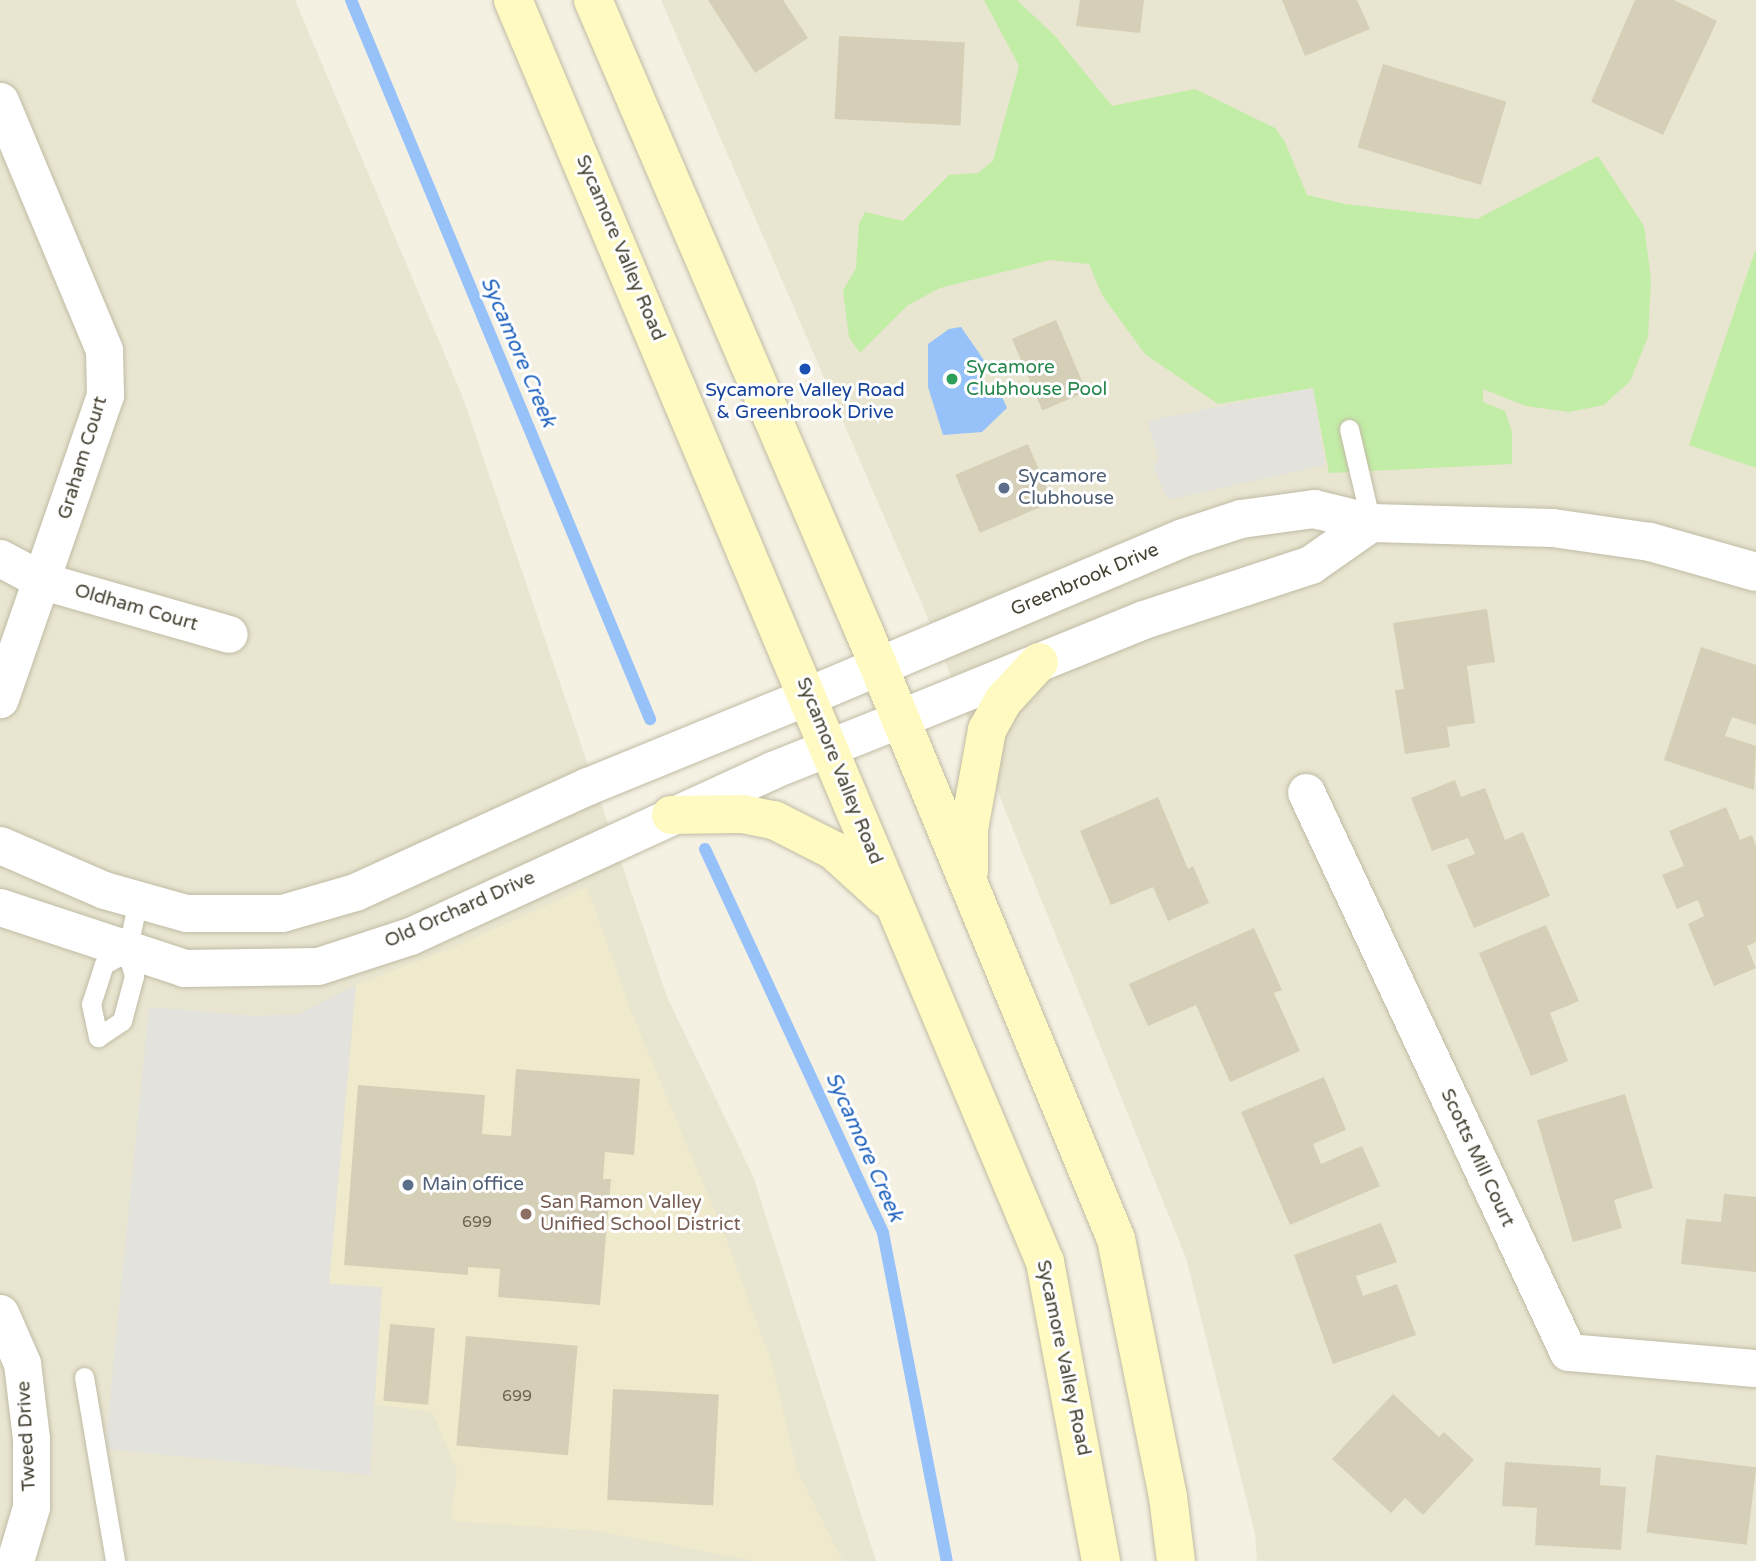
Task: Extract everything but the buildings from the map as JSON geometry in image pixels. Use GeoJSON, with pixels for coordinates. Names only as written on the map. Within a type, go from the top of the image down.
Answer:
{"type":"FeatureCollection","features":[{"type":"Feature","properties":{"kind":"main road","name":"Sycamore Valley Road"},"geometry":{"type":"LineString","coordinates":[[513,0],[1045,1262],[1101,1561]]}},
{"type":"Feature","properties":{"kind":"main road"},"geometry":{"type":"LineString","coordinates":[[593,0],[879,667],[1116,1239],[1168,1497],[1176,1561]]}},
{"type":"Feature","properties":{"kind":"main road"},"geometry":{"type":"LineString","coordinates":[[970,887],[968,829],[987,730],[1003,701],[1039,662]]}},
{"type":"Feature","properties":{"kind":"main road"},"geometry":{"type":"LineString","coordinates":[[671,816],[742,814],[774,820],[833,850],[893,905]]}},
{"type":"Feature","properties":{"kind":"street","name":"Graham Court"},"geometry":{"type":"LineString","coordinates":[[0,101],[104,350],[105,395],[43,581],[0,699]]}},
{"type":"Feature","properties":{"kind":"street","name":"Greenbrook Drive"},"geometry":{"type":"LineString","coordinates":[[808,696],[1183,538],[1241,519],[1314,509],[1371,523],[1552,528],[1650,542],[1756,572]]}},
{"type":"Feature","properties":{"kind":"street"},"geometry":{"type":"LineString","coordinates":[[900,719],[1144,620],[1311,565],[1371,523]]}},
{"type":"Feature","properties":{"kind":"street","name":"Oldham Court"},"geometry":{"type":"LineString","coordinates":[[0,558],[43,581],[229,634]]}},
{"type":"Feature","properties":{"kind":"street"},"geometry":{"type":"LineString","coordinates":[[0,845],[104,890],[186,913],[229,916],[282,913],[345,895],[587,786],[808,696]]}},
{"type":"Feature","properties":{"kind":"street","name":"Old Orchard Drive"},"geometry":{"type":"LineString","coordinates":[[0,907],[127,952],[184,968],[318,966],[410,936],[671,816],[900,719]]}},
{"type":"Feature","properties":{"kind":"street","name":"Scotts Mill Court"},"geometry":{"type":"LineString","coordinates":[[1306,792],[1568,1352],[1756,1368]]}},
{"type":"Feature","properties":{"kind":"street","name":"Tweed Drive"},"geometry":{"type":"LineString","coordinates":[[0,1313],[22,1363],[31,1439],[31,1507],[15,1561]]}},
{"type":"Feature","properties":{"kind":"lane"},"geometry":{"type":"LineString","coordinates":[[1349,429],[1371,523]]}},
{"type":"Feature","properties":{"kind":"lane"},"geometry":{"type":"LineString","coordinates":[[127,952],[138,900]]}},
{"type":"Feature","properties":{"kind":"lane"},"geometry":{"type":"LineString","coordinates":[[84,1377],[115,1561]]}},
{"type":"Feature","properties":{"kind":"shaded area"},"geometry":{"type":"Polygon","coordinates":[[[0,0],[295,0],[463,398],[667,997],[753,1176],[876,1561],[0,1561],[0,0]]]}},
{"type":"Feature","properties":{"kind":"shaded area"},"geometry":{"type":"Polygon","coordinates":[[[661,0],[1756,0],[1756,1561],[1257,1561],[1255,1534],[1186,1258],[924,609],[661,0]]]}},
{"type":"Feature","properties":{"kind":"shaded area"},"geometry":{"type":"Polygon","coordinates":[[[1313,388],[1325,465],[1168,500],[1153,466],[1159,459],[1147,421],[1313,388]]]}},
{"type":"Feature","properties":{"kind":"shaded area","name":"San Ramon Valley Unified School District"},"geometry":{"type":"Polygon","coordinates":[[[587,887],[630,1009],[725,1236],[772,1364],[797,1470],[843,1561],[754,1561],[597,1531],[451,1521],[457,1470],[432,1412],[372,1404],[382,1288],[329,1284],[356,985],[450,949],[587,887]]]}},
{"type":"Feature","properties":{"kind":"shaded area"},"geometry":{"type":"Polygon","coordinates":[[[356,985],[329,1284],[382,1287],[370,1475],[105,1449],[149,1007],[255,1016],[299,1014],[356,985]]]}},
{"type":"Feature","properties":{"kind":"green space"},"geometry":{"type":"Polygon","coordinates":[[[984,0],[1017,0],[1056,37],[1112,106],[1195,89],[1275,128],[1285,142],[1307,195],[1345,204],[1477,219],[1598,156],[1644,226],[1651,279],[1648,337],[1630,381],[1604,405],[1569,412],[1526,406],[1483,389],[1483,402],[1505,411],[1512,432],[1512,464],[1329,473],[1313,388],[1218,404],[1145,354],[1102,295],[1089,264],[1050,260],[940,288],[908,305],[860,353],[849,337],[843,291],[856,268],[859,224],[865,212],[903,221],[949,175],[978,173],[993,161],[1019,66],[984,0]]]}},
{"type":"Feature","properties":{"kind":"green space"},"geometry":{"type":"Polygon","coordinates":[[[1756,252],[1756,468],[1689,445],[1756,252]]]}},
{"type":"Feature","properties":{"kind":"water","name":"Sycamore Clubhouse Pool"},"geometry":{"type":"Polygon","coordinates":[[[961,327],[988,366],[976,381],[979,390],[999,390],[1007,408],[982,432],[943,435],[928,387],[928,344],[949,329],[961,327]]]}},
{"type":"Feature","properties":{"kind":"waterway","name":"Sycamore Creek"},"geometry":{"type":"LineString","coordinates":[[351,0],[650,719]]}},
{"type":"Feature","properties":{"kind":"waterway","name":"Sycamore Creek"},"geometry":{"type":"LineString","coordinates":[[705,849],[883,1233],[947,1561]]}},
{"type":"Feature","properties":{"kind":"place","name":"Sycamore Valley Road & Greenbrook Drive"},"geometry":{"type":"Point","coordinates":[805,369]}},
{"type":"Feature","properties":{"kind":"place","name":"Sycamore Clubhouse Pool"},"geometry":{"type":"Point","coordinates":[952,379]}},
{"type":"Feature","properties":{"kind":"place","name":"Sycamore Clubhouse"},"geometry":{"type":"Point","coordinates":[1004,488]}},
{"type":"Feature","properties":{"kind":"place","name":"Main office"},"geometry":{"type":"Point","coordinates":[408,1185]}},
{"type":"Feature","properties":{"kind":"place","name":"San Ramon Valley Unified School District"},"geometry":{"type":"Point","coordinates":[526,1214]}}]}
